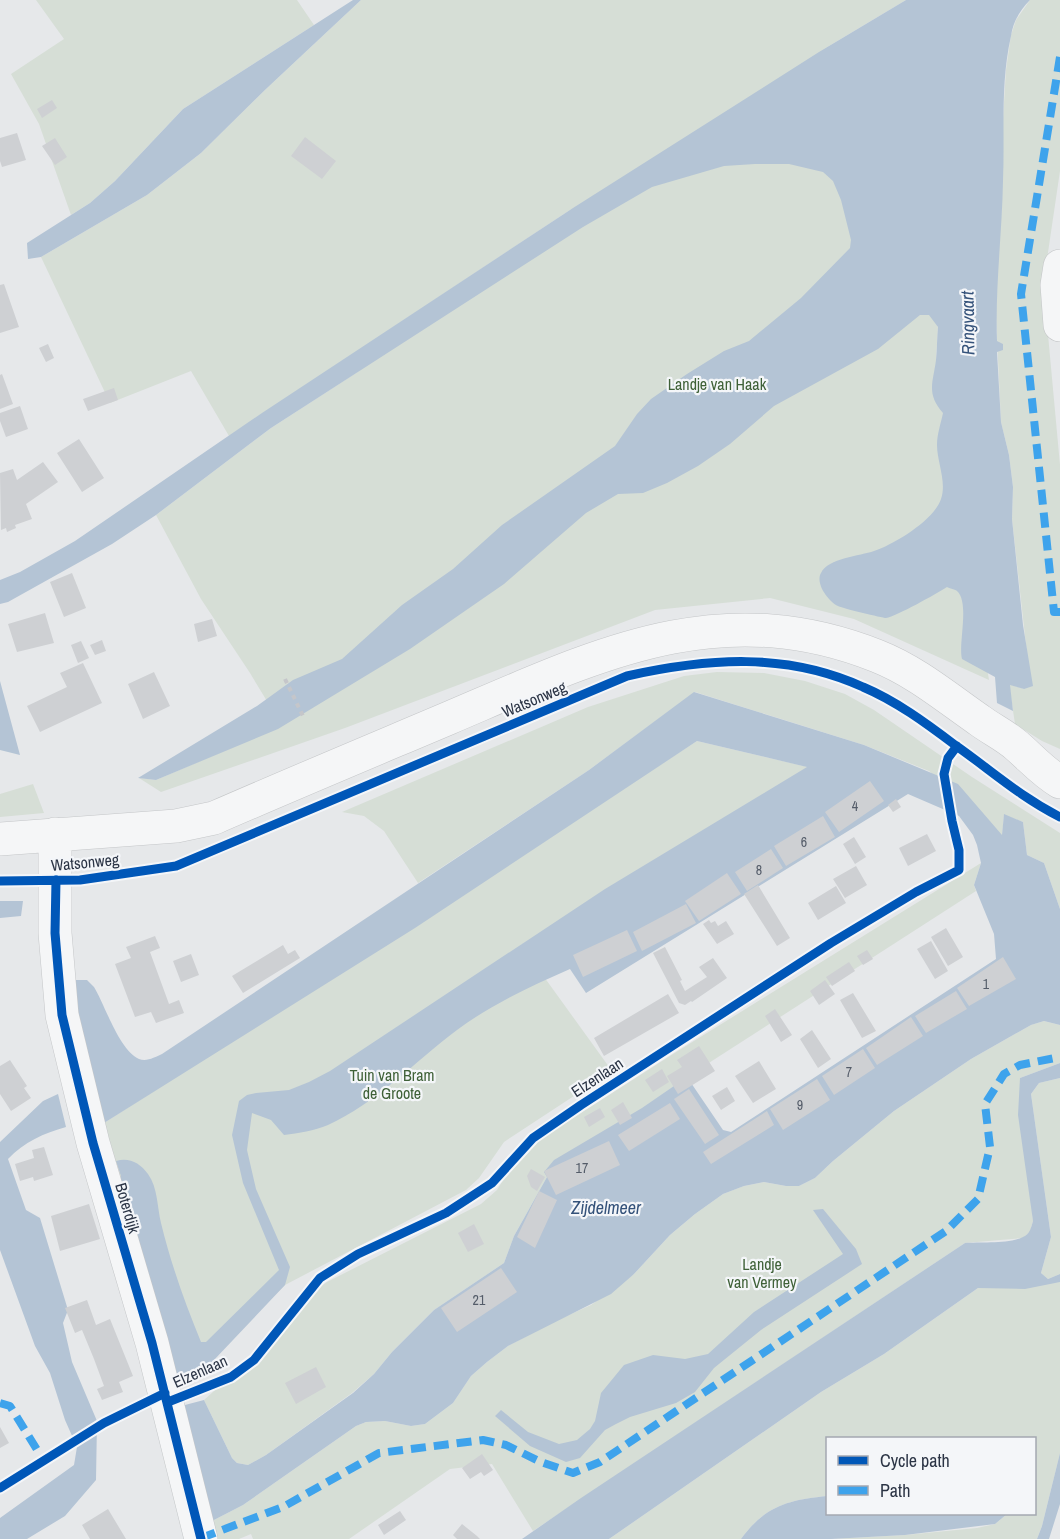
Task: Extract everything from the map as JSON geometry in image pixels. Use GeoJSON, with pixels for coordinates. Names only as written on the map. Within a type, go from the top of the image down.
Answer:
{"type":"FeatureCollection","features":[{"type":"Feature","properties":{"kind":"street"},"geometry":{"type":"LineString","coordinates":[[1060,266],[1057,285],[1060,325]]}},
{"type":"Feature","properties":{"kind":"street","name":"Watsonweg"},"geometry":{"type":"LineString","coordinates":[[0,839],[176,826],[214,818],[556,672],[628,646],[679,635],[729,630],[772,631],[839,643],[906,670],[1016,745],[1046,774],[1060,782]]}},
{"type":"Feature","properties":{"kind":"street","name":"Watsonweg"},"geometry":{"type":"LineString","coordinates":[[1016,745],[1060,758]]}},
{"type":"Feature","properties":{"kind":"street","name":"Boterdijk"},"geometry":{"type":"LineString","coordinates":[[55,834],[55,933],[62,1015],[93,1143],[155,1353],[201,1539]]}},
{"type":"Feature","properties":{"kind":"path"},"geometry":{"type":"LineString","coordinates":[[285,679],[303,716]]}},
{"type":"Feature","properties":{"kind":"green space"},"geometry":{"type":"Polygon","coordinates":[[[36,0],[297,0],[314,25],[183,109],[115,181],[90,203],[71,215],[39,124],[11,74],[64,39],[36,0]]]}},
{"type":"Feature","properties":{"kind":"green space","name":"Landje van Haak"},"geometry":{"type":"Polygon","coordinates":[[[361,0],[906,0],[819,52],[911,0],[934,320],[938,327],[936,359],[989,680],[854,619],[770,598],[655,610],[345,728],[161,792],[139,778],[156,780],[282,726],[201,599],[156,515],[271,428],[356,373],[573,208],[229,436],[191,371],[110,403],[41,257],[147,195],[201,153],[361,0]]]}},
{"type":"Feature","properties":{"kind":"green space"},"geometry":{"type":"Polygon","coordinates":[[[1030,0],[1060,0],[1060,171],[1046,266],[1046,313],[1060,465],[1060,749],[1015,724],[1009,684],[1024,689],[1027,654],[1012,519],[1013,487],[1009,455],[1001,422],[995,297],[1002,203],[1002,135],[1006,70],[1011,35],[1016,20],[1030,0]]]}},
{"type":"Feature","properties":{"kind":"green space"},"geometry":{"type":"Polygon","coordinates":[[[717,672],[764,673],[805,681],[845,694],[874,710],[972,777],[1060,833],[1060,909],[1044,863],[1027,855],[1023,822],[1004,815],[1002,836],[929,771],[864,745],[695,692],[589,770],[418,883],[384,831],[364,816],[342,812],[588,707],[684,676],[717,672]]]}},
{"type":"Feature","properties":{"kind":"green space","name":"Tuin van Bram de Groote"},"geometry":{"type":"Polygon","coordinates":[[[697,741],[808,767],[521,945],[612,1071],[504,1142],[479,1178],[466,1190],[285,1285],[181,1388],[104,1123],[697,741]]]}},
{"type":"Feature","properties":{"kind":"green space"},"geometry":{"type":"Polygon","coordinates":[[[33,784],[44,813],[0,817],[0,794],[33,784]]]}},
{"type":"Feature","properties":{"kind":"green space"},"geometry":{"type":"Polygon","coordinates":[[[981,863],[974,885],[976,891],[687,1077],[547,1177],[514,1236],[504,1263],[434,1310],[392,1352],[374,1374],[352,1393],[266,1455],[248,1465],[237,1463],[232,1458],[204,1400],[252,1357],[306,1297],[327,1282],[481,1204],[497,1190],[520,1152],[981,863]]]}},
{"type":"Feature","properties":{"kind":"green space","name":"Landje van Vermey"},"geometry":{"type":"Polygon","coordinates":[[[1044,1021],[1060,1025],[1060,1063],[1020,1078],[1033,1221],[1030,1232],[1023,1238],[965,1243],[533,1531],[492,1464],[450,1469],[349,1539],[253,1539],[251,1534],[239,1539],[217,1539],[212,1521],[243,1505],[356,1426],[366,1422],[385,1421],[411,1426],[425,1424],[453,1403],[471,1376],[487,1362],[508,1346],[591,1305],[634,1274],[670,1235],[723,1194],[764,1182],[799,1186],[815,1178],[894,1111],[971,1059],[1031,1025],[1044,1021]]]}},
{"type":"Feature","properties":{"kind":"green space"},"geometry":{"type":"Polygon","coordinates":[[[1060,1078],[1060,1274],[1048,1279],[1041,1273],[1051,1237],[1031,1094],[1039,1083],[1060,1078]]]}},
{"type":"Feature","properties":{"kind":"green space"},"geometry":{"type":"Polygon","coordinates":[[[1060,1282],[1060,1453],[1037,1539],[831,1539],[977,1528],[995,1524],[1006,1515],[1036,1515],[1036,1437],[826,1437],[826,1496],[789,1503],[768,1512],[741,1539],[609,1539],[821,1392],[884,1354],[978,1288],[1060,1282]]]}},
{"type":"Feature","properties":{"kind":"water"},"geometry":{"type":"Polygon","coordinates":[[[353,0],[361,0],[201,153],[147,195],[41,257],[28,259],[27,243],[90,203],[115,181],[183,109],[353,0]]]}},
{"type":"Feature","properties":{"kind":"water","name":"Ringvaart"},"geometry":{"type":"Polygon","coordinates":[[[906,0],[1030,0],[1020,12],[1013,26],[1005,72],[997,301],[997,341],[1003,344],[1003,350],[997,352],[1001,422],[1009,455],[1013,487],[1012,519],[1023,625],[1033,686],[1024,689],[1010,685],[1013,711],[997,703],[995,677],[962,659],[963,604],[957,591],[947,587],[886,618],[838,606],[821,587],[821,573],[830,564],[883,548],[903,537],[931,515],[941,499],[943,486],[937,445],[943,413],[934,400],[932,388],[938,327],[929,315],[920,315],[878,349],[774,406],[730,444],[698,466],[643,493],[618,494],[586,513],[504,584],[410,649],[278,729],[156,780],[138,778],[257,706],[293,680],[342,659],[402,605],[453,569],[502,525],[615,446],[637,414],[651,399],[724,351],[749,341],[801,298],[850,248],[851,240],[841,200],[833,181],[823,172],[789,164],[755,164],[724,166],[652,187],[583,227],[271,428],[156,515],[112,544],[8,602],[0,604],[0,580],[20,572],[75,541],[262,413],[573,208],[819,52],[906,0]]]}},
{"type":"Feature","properties":{"kind":"water"},"geometry":{"type":"Polygon","coordinates":[[[0,681],[20,755],[0,750],[0,681]]]}},
{"type":"Feature","properties":{"kind":"water","name":"Zijdelmeer"},"geometry":{"type":"Polygon","coordinates":[[[694,692],[864,745],[958,784],[1002,835],[1004,814],[1023,822],[1027,855],[1044,863],[1060,909],[1060,1025],[1044,1021],[1031,1025],[971,1059],[894,1111],[815,1178],[799,1186],[764,1182],[723,1194],[670,1235],[634,1274],[611,1294],[508,1346],[487,1362],[471,1376],[453,1403],[425,1424],[411,1426],[385,1421],[366,1422],[356,1426],[243,1505],[212,1521],[179,1410],[185,1405],[204,1400],[232,1458],[237,1463],[248,1465],[266,1455],[353,1393],[434,1310],[504,1263],[514,1236],[547,1177],[544,1172],[554,1160],[642,1108],[687,1077],[723,1130],[731,1132],[996,959],[994,934],[974,885],[981,863],[973,835],[959,816],[908,794],[586,993],[570,969],[498,1004],[457,1030],[379,1094],[328,1125],[284,1135],[271,1120],[252,1113],[247,1150],[256,1189],[290,1267],[285,1285],[196,1379],[181,1388],[174,1384],[116,1186],[121,1176],[116,1161],[125,1160],[138,1164],[151,1179],[165,1238],[189,1313],[201,1342],[206,1342],[279,1270],[243,1183],[232,1135],[239,1101],[247,1095],[256,1093],[289,1090],[330,1071],[605,889],[807,767],[697,741],[415,928],[104,1123],[72,997],[76,980],[87,980],[94,987],[119,1037],[132,1054],[145,1060],[162,1054],[589,770],[694,692]]]}},
{"type":"Feature","properties":{"kind":"water"},"geometry":{"type":"Polygon","coordinates":[[[0,901],[23,901],[21,916],[0,918],[0,901]]]}},
{"type":"Feature","properties":{"kind":"water"},"geometry":{"type":"Polygon","coordinates":[[[1060,1063],[1060,1078],[1039,1083],[1031,1094],[1051,1237],[1041,1273],[1048,1279],[1060,1274],[1060,1282],[1025,1289],[978,1288],[884,1354],[821,1392],[609,1539],[522,1539],[965,1243],[1011,1241],[1027,1234],[1033,1221],[1018,1115],[1020,1078],[1060,1063]]]}},
{"type":"Feature","properties":{"kind":"water"},"geometry":{"type":"Polygon","coordinates":[[[58,1094],[66,1127],[35,1139],[8,1159],[26,1210],[40,1218],[68,1310],[63,1323],[72,1362],[97,1421],[96,1480],[65,1516],[27,1539],[0,1539],[0,1518],[74,1465],[77,1447],[65,1420],[50,1373],[35,1346],[0,1250],[0,1142],[43,1101],[58,1094]]]}},
{"type":"Feature","properties":{"kind":"water"},"geometry":{"type":"Polygon","coordinates":[[[823,1209],[856,1249],[862,1264],[761,1330],[714,1368],[695,1392],[676,1403],[630,1417],[616,1424],[605,1430],[580,1458],[566,1462],[530,1446],[495,1416],[501,1410],[528,1432],[559,1444],[577,1440],[590,1429],[595,1421],[601,1393],[624,1365],[653,1355],[685,1359],[708,1354],[754,1312],[843,1254],[813,1210],[823,1209]]]}},
{"type":"Feature","properties":{"kind":"water"},"geometry":{"type":"Polygon","coordinates":[[[1060,1453],[1060,1504],[1049,1539],[1037,1539],[1042,1526],[1060,1453]]]}},
{"type":"Feature","properties":{"kind":"water"},"geometry":{"type":"Polygon","coordinates":[[[826,1496],[826,1515],[1006,1515],[995,1524],[905,1535],[831,1539],[741,1539],[768,1512],[800,1500],[826,1496]]]}},
{"type":"Feature","properties":{"kind":"building"},"geometry":{"type":"Polygon","coordinates":[[[52,100],[57,108],[42,118],[37,109],[52,100]]]}},
{"type":"Feature","properties":{"kind":"building"},"geometry":{"type":"Polygon","coordinates":[[[17,133],[26,160],[2,167],[0,138],[17,133]]]}},
{"type":"Feature","properties":{"kind":"building"},"geometry":{"type":"Polygon","coordinates":[[[305,137],[336,161],[322,179],[291,156],[305,137]]]}},
{"type":"Feature","properties":{"kind":"building"},"geometry":{"type":"Polygon","coordinates":[[[55,138],[67,157],[55,165],[42,146],[55,138]]]}},
{"type":"Feature","properties":{"kind":"building"},"geometry":{"type":"Polygon","coordinates":[[[4,284],[19,327],[0,333],[0,285],[4,284]]]}},
{"type":"Feature","properties":{"kind":"building"},"geometry":{"type":"Polygon","coordinates":[[[48,344],[54,358],[46,362],[39,348],[48,344]]]}},
{"type":"Feature","properties":{"kind":"building"},"geometry":{"type":"Polygon","coordinates":[[[2,374],[13,404],[0,409],[0,375],[2,374]]]}},
{"type":"Feature","properties":{"kind":"building"},"geometry":{"type":"Polygon","coordinates":[[[114,388],[118,400],[88,411],[83,399],[114,388]]]}},
{"type":"Feature","properties":{"kind":"building"},"geometry":{"type":"Polygon","coordinates":[[[20,406],[28,429],[6,437],[0,421],[0,413],[20,406]]]}},
{"type":"Feature","properties":{"kind":"building"},"geometry":{"type":"Polygon","coordinates":[[[79,439],[104,478],[82,492],[57,453],[79,439]]]}},
{"type":"Feature","properties":{"kind":"building"},"geometry":{"type":"Polygon","coordinates":[[[43,462],[58,482],[26,504],[32,519],[15,525],[16,528],[7,532],[6,528],[1,530],[0,473],[13,469],[17,480],[43,462]]]}},
{"type":"Feature","properties":{"kind":"building"},"geometry":{"type":"Polygon","coordinates":[[[72,573],[86,608],[64,617],[50,582],[72,573]]]}},
{"type":"Feature","properties":{"kind":"building"},"geometry":{"type":"Polygon","coordinates":[[[45,613],[54,643],[17,652],[8,624],[45,613]]]}},
{"type":"Feature","properties":{"kind":"building"},"geometry":{"type":"Polygon","coordinates":[[[212,619],[217,636],[198,642],[194,624],[212,619]]]}},
{"type":"Feature","properties":{"kind":"building"},"geometry":{"type":"Polygon","coordinates":[[[102,640],[106,651],[95,655],[90,645],[102,640]]]}},
{"type":"Feature","properties":{"kind":"building"},"geometry":{"type":"Polygon","coordinates":[[[81,641],[89,658],[78,663],[71,645],[81,641]]]}},
{"type":"Feature","properties":{"kind":"building"},"geometry":{"type":"Polygon","coordinates":[[[83,663],[102,703],[40,732],[27,706],[67,687],[60,673],[83,663]]]}},
{"type":"Feature","properties":{"kind":"building"},"geometry":{"type":"Polygon","coordinates":[[[154,672],[170,706],[143,719],[128,684],[154,672]]]}},
{"type":"Feature","properties":{"kind":"building"},"geometry":{"type":"Polygon","coordinates":[[[870,781],[884,801],[839,832],[825,812],[870,781]]]}},
{"type":"Feature","properties":{"kind":"building"},"geometry":{"type":"Polygon","coordinates":[[[896,799],[901,807],[893,812],[888,805],[896,799]]]}},
{"type":"Feature","properties":{"kind":"building"},"geometry":{"type":"Polygon","coordinates":[[[823,816],[835,837],[786,866],[774,846],[823,816]]]}},
{"type":"Feature","properties":{"kind":"building"},"geometry":{"type":"Polygon","coordinates":[[[927,834],[936,851],[908,866],[899,848],[927,834]]]}},
{"type":"Feature","properties":{"kind":"building"},"geometry":{"type":"Polygon","coordinates":[[[854,837],[866,857],[855,864],[843,844],[854,837]]]}},
{"type":"Feature","properties":{"kind":"building"},"geometry":{"type":"Polygon","coordinates":[[[771,849],[783,868],[747,891],[735,872],[771,849]]]}},
{"type":"Feature","properties":{"kind":"building"},"geometry":{"type":"Polygon","coordinates":[[[856,866],[867,885],[845,898],[833,879],[856,866]]]}},
{"type":"Feature","properties":{"kind":"building"},"geometry":{"type":"Polygon","coordinates":[[[727,873],[741,894],[699,921],[685,901],[727,873]]]}},
{"type":"Feature","properties":{"kind":"building"},"geometry":{"type":"Polygon","coordinates":[[[758,885],[790,938],[777,946],[744,894],[758,885]]]}},
{"type":"Feature","properties":{"kind":"building"},"geometry":{"type":"Polygon","coordinates":[[[836,886],[846,903],[818,920],[808,903],[836,886]]]}},
{"type":"Feature","properties":{"kind":"building"},"geometry":{"type":"Polygon","coordinates":[[[686,904],[696,923],[642,951],[633,932],[686,904]]]}},
{"type":"Feature","properties":{"kind":"building"},"geometry":{"type":"Polygon","coordinates":[[[709,920],[711,923],[715,921],[718,926],[726,921],[734,934],[717,944],[703,924],[709,920]]]}},
{"type":"Feature","properties":{"kind":"building"},"geometry":{"type":"Polygon","coordinates":[[[946,928],[963,957],[948,966],[931,937],[946,928]]]}},
{"type":"Feature","properties":{"kind":"building"},"geometry":{"type":"Polygon","coordinates":[[[627,930],[637,951],[583,977],[573,955],[627,930]]]}},
{"type":"Feature","properties":{"kind":"building"},"geometry":{"type":"Polygon","coordinates":[[[155,936],[160,948],[150,952],[169,1004],[179,1000],[184,1013],[156,1023],[151,1012],[135,1017],[115,964],[131,958],[126,947],[155,936]]]}},
{"type":"Feature","properties":{"kind":"building"},"geometry":{"type":"Polygon","coordinates":[[[931,941],[948,971],[935,979],[917,949],[931,941]]]}},
{"type":"Feature","properties":{"kind":"building"},"geometry":{"type":"Polygon","coordinates":[[[283,945],[288,954],[295,950],[300,958],[243,993],[232,976],[283,945]]]}},
{"type":"Feature","properties":{"kind":"building"},"geometry":{"type":"Polygon","coordinates":[[[665,947],[682,980],[680,981],[685,991],[707,977],[699,967],[713,958],[727,978],[692,1002],[685,1005],[679,1003],[653,953],[665,947]]]}},
{"type":"Feature","properties":{"kind":"building"},"geometry":{"type":"Polygon","coordinates":[[[867,950],[873,959],[863,965],[857,956],[867,950]]]}},
{"type":"Feature","properties":{"kind":"building"},"geometry":{"type":"Polygon","coordinates":[[[191,954],[199,975],[181,982],[173,961],[191,954]]]}},
{"type":"Feature","properties":{"kind":"building"},"geometry":{"type":"Polygon","coordinates":[[[1003,957],[1016,979],[969,1006],[957,988],[1003,957]]]}},
{"type":"Feature","properties":{"kind":"building"},"geometry":{"type":"Polygon","coordinates":[[[849,962],[855,971],[832,986],[826,977],[849,962]]]}},
{"type":"Feature","properties":{"kind":"building"},"geometry":{"type":"Polygon","coordinates":[[[825,980],[835,994],[819,1005],[810,991],[825,980]]]}},
{"type":"Feature","properties":{"kind":"building"},"geometry":{"type":"Polygon","coordinates":[[[956,991],[967,1009],[926,1033],[915,1016],[956,991]]]}},
{"type":"Feature","properties":{"kind":"building"},"geometry":{"type":"Polygon","coordinates":[[[853,993],[876,1031],[862,1038],[840,1000],[853,993]]]}},
{"type":"Feature","properties":{"kind":"building"},"geometry":{"type":"Polygon","coordinates":[[[668,994],[679,1013],[604,1056],[594,1038],[668,994]]]}},
{"type":"Feature","properties":{"kind":"building"},"geometry":{"type":"Polygon","coordinates":[[[775,1009],[792,1035],[781,1042],[765,1016],[775,1009]]]}},
{"type":"Feature","properties":{"kind":"building"},"geometry":{"type":"Polygon","coordinates":[[[911,1017],[923,1036],[877,1065],[866,1048],[911,1017]]]}},
{"type":"Feature","properties":{"kind":"building"},"geometry":{"type":"Polygon","coordinates":[[[812,1030],[831,1059],[818,1068],[800,1039],[812,1030]]]}},
{"type":"Feature","properties":{"kind":"building"},"geometry":{"type":"Polygon","coordinates":[[[699,1046],[715,1071],[678,1094],[667,1076],[682,1067],[677,1060],[699,1046]]]}},
{"type":"Feature","properties":{"kind":"building"},"geometry":{"type":"Polygon","coordinates":[[[863,1049],[875,1068],[834,1095],[822,1076],[863,1049]]]}},
{"type":"Feature","properties":{"kind":"building"},"geometry":{"type":"Polygon","coordinates":[[[10,1060],[27,1086],[24,1088],[31,1098],[11,1111],[0,1094],[0,1066],[10,1060]]]}},
{"type":"Feature","properties":{"kind":"building"},"geometry":{"type":"Polygon","coordinates":[[[759,1061],[776,1089],[753,1103],[735,1076],[759,1061]]]}},
{"type":"Feature","properties":{"kind":"building"},"geometry":{"type":"Polygon","coordinates":[[[662,1069],[669,1082],[653,1092],[645,1080],[662,1069]]]}},
{"type":"Feature","properties":{"kind":"building"},"geometry":{"type":"Polygon","coordinates":[[[817,1079],[830,1100],[783,1130],[770,1109],[817,1079]]]}},
{"type":"Feature","properties":{"kind":"building"},"geometry":{"type":"Polygon","coordinates":[[[727,1087],[735,1101],[721,1110],[712,1096],[727,1087]]]}},
{"type":"Feature","properties":{"kind":"building"},"geometry":{"type":"Polygon","coordinates":[[[689,1089],[719,1135],[705,1144],[674,1099],[689,1089]]]}},
{"type":"Feature","properties":{"kind":"building"},"geometry":{"type":"Polygon","coordinates":[[[623,1102],[632,1118],[620,1125],[611,1110],[623,1102]]]}},
{"type":"Feature","properties":{"kind":"building"},"geometry":{"type":"Polygon","coordinates":[[[670,1103],[680,1119],[629,1151],[618,1135],[670,1103]]]}},
{"type":"Feature","properties":{"kind":"building"},"geometry":{"type":"Polygon","coordinates":[[[600,1108],[605,1117],[589,1127],[584,1117],[600,1108]]]}},
{"type":"Feature","properties":{"kind":"building"},"geometry":{"type":"Polygon","coordinates":[[[767,1111],[774,1125],[711,1164],[703,1152],[767,1111]]]}},
{"type":"Feature","properties":{"kind":"building"},"geometry":{"type":"Polygon","coordinates":[[[609,1141],[620,1165],[556,1195],[544,1171],[609,1141]]]}},
{"type":"Feature","properties":{"kind":"building"},"geometry":{"type":"Polygon","coordinates":[[[44,1147],[53,1175],[34,1181],[33,1177],[20,1181],[15,1164],[34,1158],[32,1150],[44,1147]]]}},
{"type":"Feature","properties":{"kind":"building"},"geometry":{"type":"Polygon","coordinates":[[[531,1169],[545,1177],[537,1191],[531,1187],[527,1176],[531,1169]]]}},
{"type":"Feature","properties":{"kind":"building"},"geometry":{"type":"Polygon","coordinates":[[[539,1191],[557,1200],[535,1248],[517,1237],[539,1191]]]}},
{"type":"Feature","properties":{"kind":"building"},"geometry":{"type":"Polygon","coordinates":[[[89,1204],[100,1239],[60,1251],[51,1216],[89,1204]]]}},
{"type":"Feature","properties":{"kind":"building"},"geometry":{"type":"Polygon","coordinates":[[[474,1224],[484,1244],[468,1252],[458,1233],[474,1224]]]}},
{"type":"Feature","properties":{"kind":"building"},"geometry":{"type":"Polygon","coordinates":[[[501,1268],[517,1292],[457,1332],[441,1308],[501,1268]]]}},
{"type":"Feature","properties":{"kind":"building"},"geometry":{"type":"Polygon","coordinates":[[[87,1300],[96,1325],[110,1319],[133,1376],[119,1382],[123,1392],[102,1400],[97,1389],[104,1386],[94,1359],[82,1330],[75,1333],[65,1308],[87,1300]]]}},
{"type":"Feature","properties":{"kind":"building"},"geometry":{"type":"Polygon","coordinates":[[[316,1367],[326,1387],[296,1404],[285,1383],[316,1367]]]}},
{"type":"Feature","properties":{"kind":"building"},"geometry":{"type":"Polygon","coordinates":[[[0,1427],[9,1443],[0,1448],[0,1427]]]}},
{"type":"Feature","properties":{"kind":"building"},"geometry":{"type":"Polygon","coordinates":[[[482,1454],[493,1470],[484,1476],[481,1472],[470,1479],[462,1468],[482,1454]]]}},
{"type":"Feature","properties":{"kind":"building"},"geometry":{"type":"Polygon","coordinates":[[[108,1509],[126,1539],[90,1539],[82,1525],[108,1509]]]}},
{"type":"Feature","properties":{"kind":"building"},"geometry":{"type":"Polygon","coordinates":[[[400,1511],[406,1520],[384,1535],[378,1525],[400,1511]]]}},
{"type":"Feature","properties":{"kind":"building"},"geometry":{"type":"Polygon","coordinates":[[[462,1524],[480,1539],[457,1539],[453,1535],[462,1524]]]}},
{"type":"Feature","properties":{"kind":"marked path"},"geometry":{"type":"LineString","coordinates":[[1060,57],[1021,294],[1054,612],[1060,612]]}},
{"type":"Feature","properties":{"kind":"marked path"},"geometry":{"type":"LineString","coordinates":[[201,1538],[283,1507],[379,1453],[483,1440],[506,1445],[541,1462],[573,1473],[600,1462],[946,1231],[978,1199],[990,1147],[985,1104],[1004,1074],[1020,1065],[1060,1057]]}},
{"type":"Feature","properties":{"kind":"marked path"},"geometry":{"type":"LineString","coordinates":[[0,1403],[10,1406],[44,1461]]}},
{"type":"Feature","properties":{"kind":"cycle path"},"geometry":{"type":"LineString","coordinates":[[0,881],[80,880],[176,866],[627,676],[717,662],[776,663],[805,668],[863,687],[911,713],[1019,792],[1060,817]]}},
{"type":"Feature","properties":{"kind":"cycle path","name":"Elzenlaan"},"geometry":{"type":"LineString","coordinates":[[168,1402],[231,1377],[254,1360],[320,1278],[358,1254],[446,1213],[492,1183],[533,1138],[581,1105],[831,943],[916,892],[959,870],[959,850],[944,774],[948,758],[957,746]]}},
{"type":"Feature","properties":{"kind":"cycle path","name":"Elzenlaan"},"geometry":{"type":"LineString","coordinates":[[56,880],[55,933],[62,1015],[93,1143],[152,1343],[201,1539]]}},
{"type":"Feature","properties":{"kind":"cycle path"},"geometry":{"type":"LineString","coordinates":[[0,1488],[104,1423],[165,1393]]}}]}
